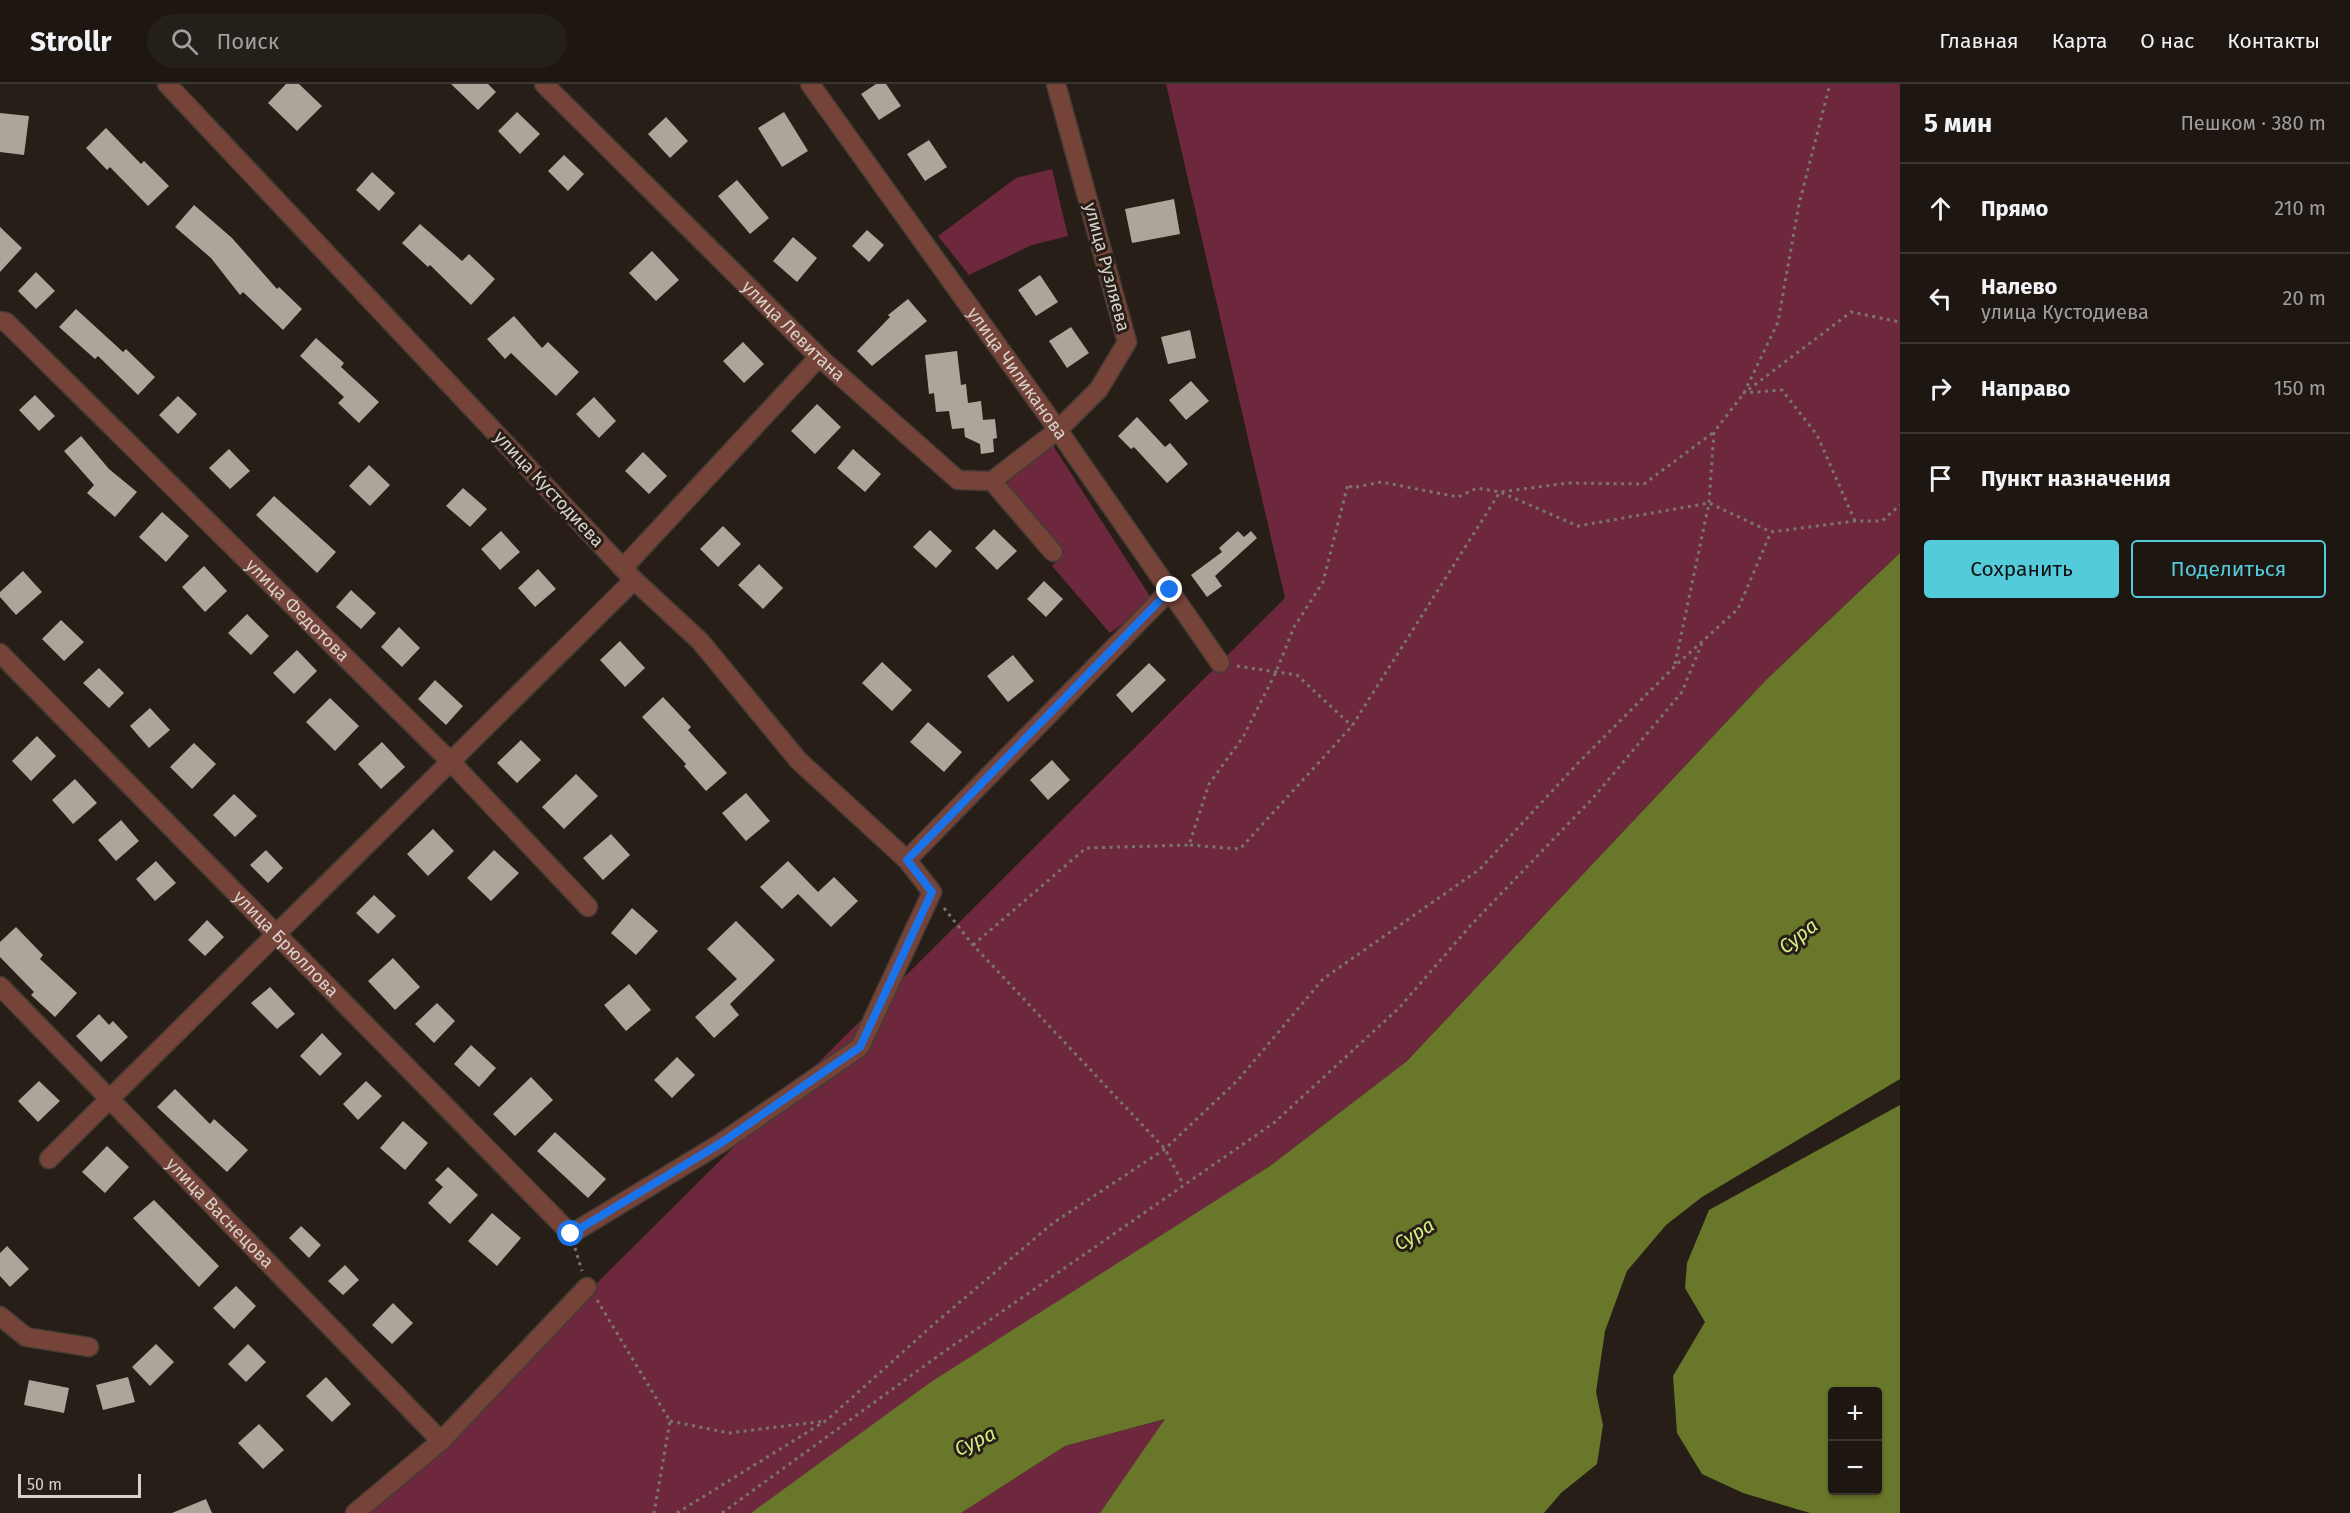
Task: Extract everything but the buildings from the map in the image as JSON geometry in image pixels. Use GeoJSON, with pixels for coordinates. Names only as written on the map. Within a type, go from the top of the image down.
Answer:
{"type":"FeatureCollection","features":[{"type":"Feature","properties":{"kind":"street","name":"улица Кустодиева"},"geometry":{"type":"LineString","coordinates":[[167,84],[629,574],[700,641],[798,760],[907,860],[932,892]]}},
{"type":"Feature","properties":{"kind":"street","name":"улица Левитана"},"geometry":{"type":"LineString","coordinates":[[544,84],[819,357],[958,480],[992,481]]}},
{"type":"Feature","properties":{"kind":"street","name":"улица Чиликанова"},"geometry":{"type":"LineString","coordinates":[[810,84],[1058,430],[1221,663]]}},
{"type":"Feature","properties":{"kind":"street","name":"улица Рузляева"},"geometry":{"type":"LineString","coordinates":[[992,481],[1058,430],[1099,389],[1127,342],[1056,84]]}},
{"type":"Feature","properties":{"kind":"street","name":"улица Федотова"},"geometry":{"type":"LineString","coordinates":[[0,321],[6,322],[451,762],[588,907]]}},
{"type":"Feature","properties":{"kind":"street"},"geometry":{"type":"LineString","coordinates":[[49,1159],[451,762],[629,574],[819,357]]}},
{"type":"Feature","properties":{"kind":"street"},"geometry":{"type":"LineString","coordinates":[[992,481],[1053,552]]}},
{"type":"Feature","properties":{"kind":"street"},"geometry":{"type":"LineString","coordinates":[[907,860],[1170,590]]}},
{"type":"Feature","properties":{"kind":"street","name":"улица Брюллова"},"geometry":{"type":"LineString","coordinates":[[0,653],[571,1234]]}},
{"type":"Feature","properties":{"kind":"street"},"geometry":{"type":"LineString","coordinates":[[571,1234],[721,1143],[860,1047],[932,892]]}},
{"type":"Feature","properties":{"kind":"street","name":"улица Васнецова"},"geometry":{"type":"LineString","coordinates":[[0,986],[441,1441]]}},
{"type":"Feature","properties":{"kind":"street"},"geometry":{"type":"LineString","coordinates":[[355,1513],[441,1441],[587,1287]]}},
{"type":"Feature","properties":{"kind":"street"},"geometry":{"type":"LineString","coordinates":[[0,1316],[26,1337],[89,1347]]}},
{"type":"Feature","properties":{"kind":"path"},"geometry":{"type":"LineString","coordinates":[[1500,492],[1568,483],[1644,484],[1714,432],[1744,393],[1778,322],[1799,204],[1830,84]]}},
{"type":"Feature","properties":{"kind":"path"},"geometry":{"type":"LineString","coordinates":[[1744,393],[1851,312],[1900,322]]}},
{"type":"Feature","properties":{"kind":"path"},"geometry":{"type":"LineString","coordinates":[[1744,393],[1782,390],[1817,435],[1855,521]]}},
{"type":"Feature","properties":{"kind":"path"},"geometry":{"type":"LineString","coordinates":[[1675,666],[1709,503],[1714,432]]}},
{"type":"Feature","properties":{"kind":"path"},"geometry":{"type":"LineString","coordinates":[[1189,845],[1209,784],[1243,737],[1276,672],[1294,627],[1323,582],[1348,484],[1352,488],[1381,482],[1458,498],[1478,488],[1500,492],[1578,526],[1709,503],[1771,532],[1855,521],[1882,521],[1900,505]]}},
{"type":"Feature","properties":{"kind":"path"},"geometry":{"type":"LineString","coordinates":[[973,945],[1086,848],[1189,845],[1240,849],[1352,726],[1500,492]]}},
{"type":"Feature","properties":{"kind":"path"},"geometry":{"type":"LineString","coordinates":[[677,1513],[827,1420],[934,1324],[1053,1223],[1165,1149],[1238,1080],[1323,979],[1480,869],[1580,761],[1675,666],[1738,609],[1771,532]]}},
{"type":"Feature","properties":{"kind":"path"},"geometry":{"type":"LineString","coordinates":[[722,1513],[1183,1184],[1275,1122],[1399,1008],[1471,925],[1593,798],[1682,692],[1703,641]]}},
{"type":"Feature","properties":{"kind":"path"},"geometry":{"type":"LineString","coordinates":[[1221,663],[1297,675],[1352,726]]}},
{"type":"Feature","properties":{"kind":"path"},"geometry":{"type":"LineString","coordinates":[[932,892],[973,945],[1165,1149],[1183,1184]]}},
{"type":"Feature","properties":{"kind":"path"},"geometry":{"type":"LineString","coordinates":[[571,1234],[587,1287],[607,1313],[670,1421],[654,1513]]}},
{"type":"Feature","properties":{"kind":"path"},"geometry":{"type":"LineString","coordinates":[[670,1421],[729,1433],[827,1420]]}},
{"type":"Feature","properties":{"kind":"shaded area"},"geometry":{"type":"Polygon","coordinates":[[[1166,84],[1900,84],[1900,553],[1767,679],[1407,1061],[1270,1166],[755,1513],[366,1513],[1285,598],[1166,84]]]}},
{"type":"Feature","properties":{"kind":"shaded area"},"geometry":{"type":"Polygon","coordinates":[[[1052,169],[1068,236],[1032,245],[969,275],[938,236],[1016,178],[1052,169]]]}},
{"type":"Feature","properties":{"kind":"shaded area"},"geometry":{"type":"Polygon","coordinates":[[[1052,444],[1153,601],[1110,633],[1052,566],[1064,552],[1005,481],[1052,444]]]}},
{"type":"Feature","properties":{"kind":"shaded area"},"geometry":{"type":"Polygon","coordinates":[[[1166,1419],[1100,1513],[961,1513],[1065,1446],[1166,1419]]]}},
{"type":"Feature","properties":{"kind":"water","name":"Сура"},"geometry":{"type":"Polygon","coordinates":[[[1900,553],[1900,1079],[1702,1197],[1666,1225],[1627,1271],[1605,1331],[1596,1392],[1603,1425],[1597,1464],[1561,1493],[1544,1513],[1100,1513],[1165,1419],[1065,1446],[961,1513],[751,1513],[931,1382],[1270,1166],[1407,1061],[1767,679],[1900,553]]]}},
{"type":"Feature","properties":{"kind":"water"},"geometry":{"type":"Polygon","coordinates":[[[1900,1105],[1900,1513],[1810,1513],[1743,1493],[1702,1474],[1677,1433],[1673,1376],[1705,1322],[1685,1288],[1687,1263],[1709,1210],[1900,1105]]]}},
{"type":"Feature","properties":{"kind":"route"},"geometry":{"type":"LineString","coordinates":[[571,1234],[721,1143],[860,1047],[932,892],[907,860],[1170,590]]}}]}
